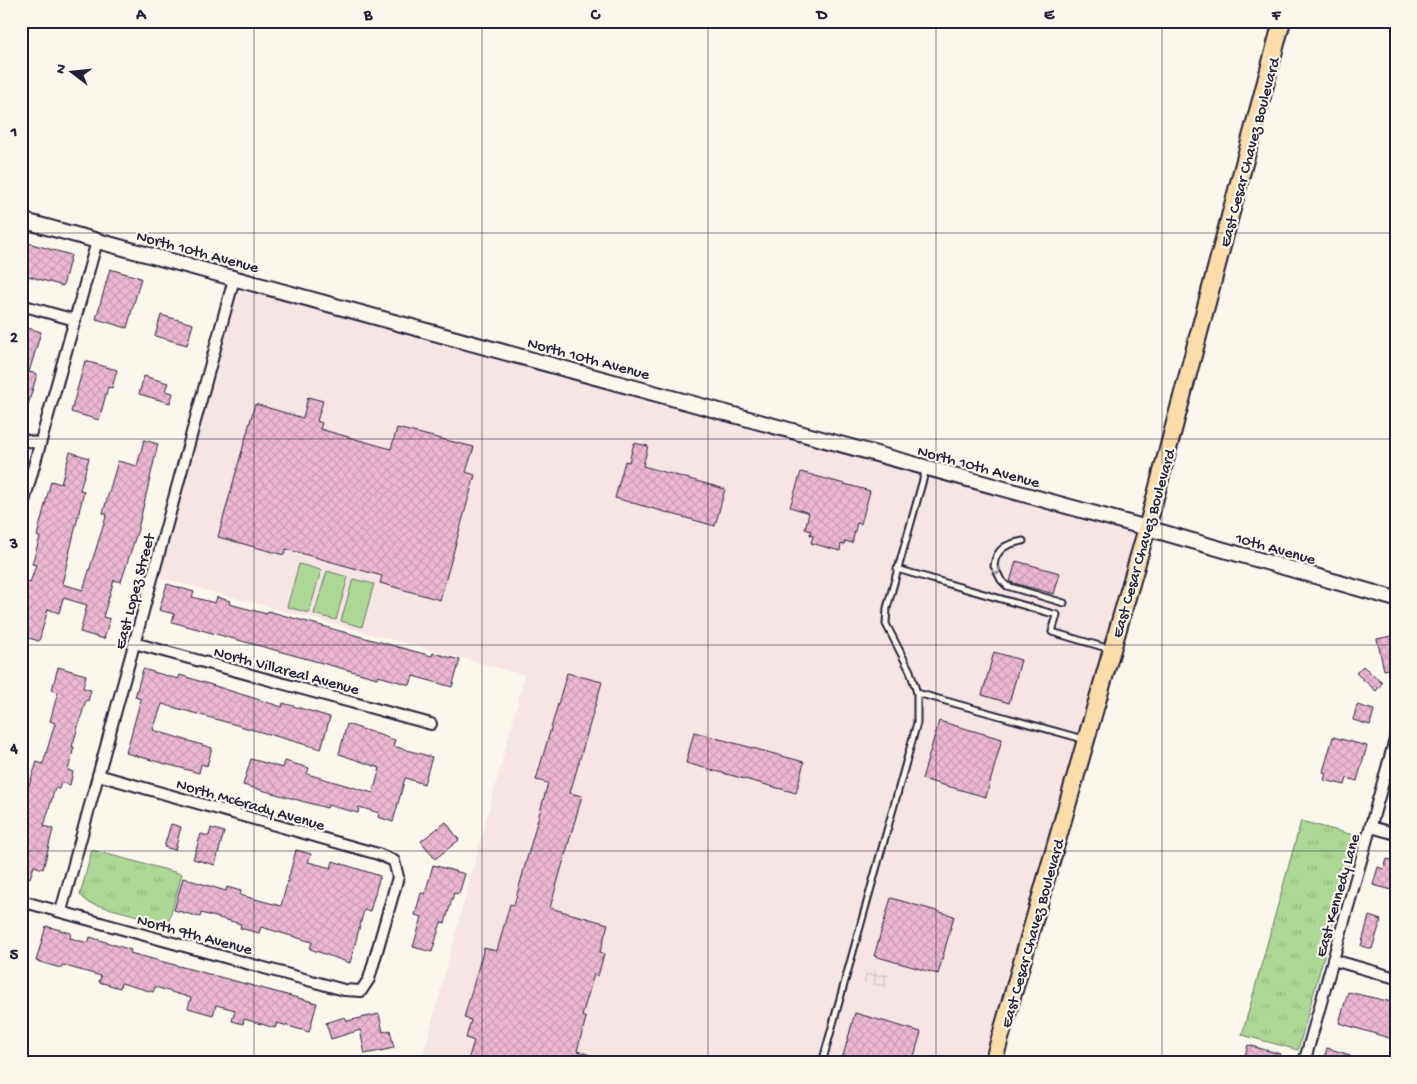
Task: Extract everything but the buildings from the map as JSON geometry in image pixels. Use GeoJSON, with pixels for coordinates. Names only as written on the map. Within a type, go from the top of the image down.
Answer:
{"type":"FeatureCollection","features":[{"type":"Feature","properties":{"kind":"highway","name":"East Cesar Chavez Boulevard"},"geometry":{"type":"LineString","coordinates":[[994,1063],[1147,528],[1282,21]]}},
{"type":"Feature","properties":{"kind":"main road","name":"North 10th Avenue"},"geometry":{"type":"LineString","coordinates":[[21,220],[1147,528]]}},
{"type":"Feature","properties":{"kind":"main road","name":"10th Avenue"},"geometry":{"type":"LineString","coordinates":[[1147,528],[1396,599]]}},
{"type":"Feature","properties":{"kind":"street"},"geometry":{"type":"LineString","coordinates":[[21,512],[97,241]]}},
{"type":"Feature","properties":{"kind":"street","name":"East Lopez Street"},"geometry":{"type":"LineString","coordinates":[[61,911],[234,279]]}},
{"type":"Feature","properties":{"kind":"street"},"geometry":{"type":"LineString","coordinates":[[21,306],[75,320]]}},
{"type":"Feature","properties":{"kind":"street"},"geometry":{"type":"LineString","coordinates":[[21,439],[40,444]]}},
{"type":"Feature","properties":{"kind":"street","name":"North Villareal Avenue"},"geometry":{"type":"LineString","coordinates":[[134,643],[431,724]]}},
{"type":"Feature","properties":{"kind":"street","name":"East Kennedy Lane"},"geometry":{"type":"LineString","coordinates":[[1304,1063],[1396,736]]}},
{"type":"Feature","properties":{"kind":"street","name":"North McGrady Avenue"},"geometry":{"type":"LineString","coordinates":[[98,775],[378,854],[394,862],[398,877],[369,979],[361,991]]}},
{"type":"Feature","properties":{"kind":"street"},"geometry":{"type":"LineString","coordinates":[[1371,827],[1396,834]]}},
{"type":"Feature","properties":{"kind":"street","name":"North 9th Avenue"},"geometry":{"type":"LineString","coordinates":[[21,901],[344,990],[361,991]]}},
{"type":"Feature","properties":{"kind":"street"},"geometry":{"type":"LineString","coordinates":[[1333,960],[1396,978]]}},
{"type":"Feature","properties":{"kind":"lane"},"geometry":{"type":"LineString","coordinates":[[822,1063],[917,723],[917,692],[910,671],[886,624],[887,608],[897,569],[926,468]]}},
{"type":"Feature","properties":{"kind":"lane"},"geometry":{"type":"LineString","coordinates":[[1023,541],[1009,544],[997,553],[994,566],[1001,580],[1007,586],[1064,603]]}},
{"type":"Feature","properties":{"kind":"lane"},"geometry":{"type":"LineString","coordinates":[[897,569],[1057,615],[1052,632],[1111,649]]}},
{"type":"Feature","properties":{"kind":"lane"},"geometry":{"type":"LineString","coordinates":[[917,692],[1086,740]]}},
{"type":"Feature","properties":{"kind":"shaded area"},"geometry":{"type":"Polygon","coordinates":[[[234,279],[1147,528],[993,1063],[421,1063],[525,675],[153,576],[234,279]]]}},
{"type":"Feature","properties":{"kind":"shaded area"},"geometry":{"type":"Polygon","coordinates":[[[867,969],[889,975],[886,988],[863,982],[867,969]]]}},
{"type":"Feature","properties":{"kind":"green space"},"geometry":{"type":"Polygon","coordinates":[[[299,564],[321,570],[309,613],[287,607],[299,564]]]}},
{"type":"Feature","properties":{"kind":"green space"},"geometry":{"type":"Polygon","coordinates":[[[327,571],[348,577],[336,620],[314,614],[327,571]]]}},
{"type":"Feature","properties":{"kind":"green space"},"geometry":{"type":"Polygon","coordinates":[[[353,579],[374,584],[362,627],[341,621],[353,579]]]}},
{"type":"Feature","properties":{"kind":"green space"},"geometry":{"type":"Polygon","coordinates":[[[1301,821],[1357,836],[1298,1050],[1242,1035],[1301,821]]]}},
{"type":"Feature","properties":{"kind":"green space"},"geometry":{"type":"Polygon","coordinates":[[[92,850],[182,874],[168,924],[89,903],[80,895],[92,850]]]}}]}
